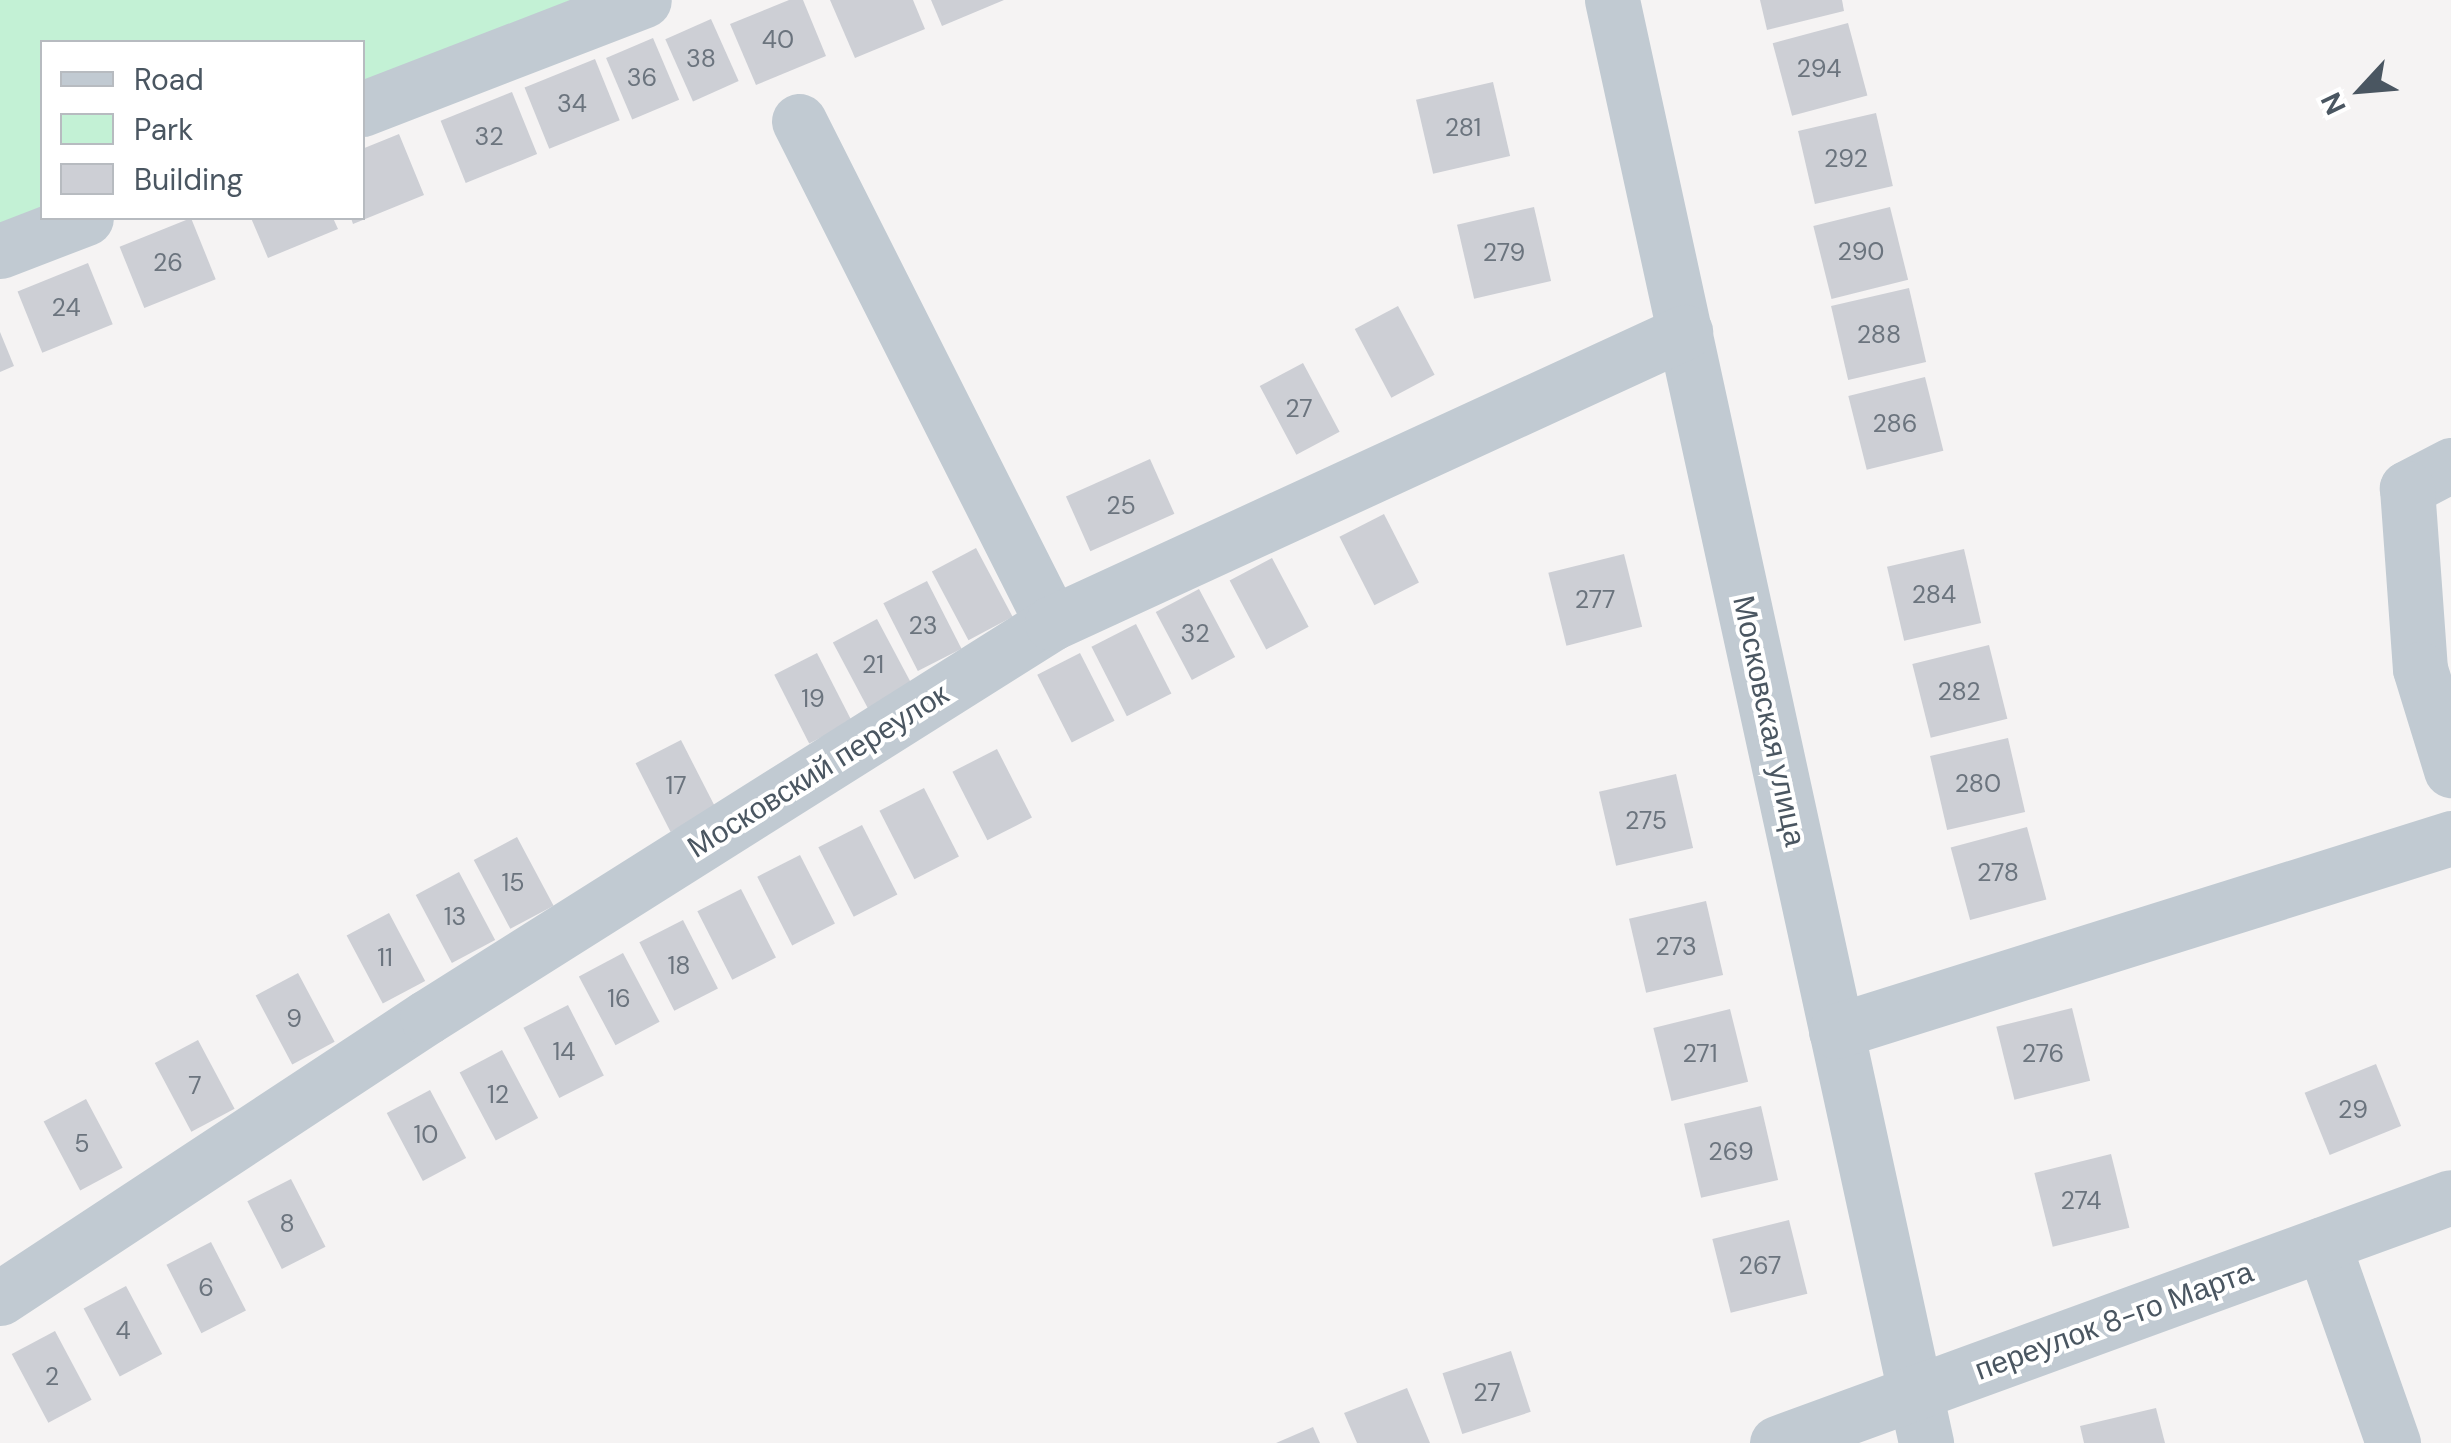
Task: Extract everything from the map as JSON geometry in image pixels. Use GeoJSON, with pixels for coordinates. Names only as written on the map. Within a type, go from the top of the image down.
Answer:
{"type":"FeatureCollection","features":[{"type":"Feature","properties":{"kind":"street"},"geometry":{"type":"LineString","coordinates":[[365,108],[644,0]]}},
{"type":"Feature","properties":{"kind":"street","name":"Московская улица"},"geometry":{"type":"LineString","coordinates":[[1612,0],[1920,1419]]}},
{"type":"Feature","properties":{"kind":"street"},"geometry":{"type":"LineString","coordinates":[[799,120],[1052,623]]}},
{"type":"Feature","properties":{"kind":"street"},"geometry":{"type":"LineString","coordinates":[[0,251],[81,220]]}},
{"type":"Feature","properties":{"kind":"street","name":"Московский переулок"},"geometry":{"type":"LineString","coordinates":[[0,1298],[427,1017],[1052,623],[1685,332]]}},
{"type":"Feature","properties":{"kind":"street"},"geometry":{"type":"LineString","coordinates":[[2451,465],[2407,488],[2451,770]]}},
{"type":"Feature","properties":{"kind":"street"},"geometry":{"type":"LineString","coordinates":[[1836,1032],[2451,838]]}},
{"type":"Feature","properties":{"kind":"street","name":"переулок 8-го Марта"},"geometry":{"type":"LineString","coordinates":[[1777,1443],[1920,1419],[2323,1244],[2451,1197]]}},
{"type":"Feature","properties":{"kind":"street"},"geometry":{"type":"LineString","coordinates":[[2323,1244],[2392,1443]]}},
{"type":"Feature","properties":{"kind":"green space"},"geometry":{"type":"Polygon","coordinates":[[[0,0],[593,0],[365,92],[365,40],[40,40],[40,218],[0,234],[0,0]]]}},
{"type":"Feature","properties":{"kind":"building"},"geometry":{"type":"Polygon","coordinates":[[[789,0],[803,0],[826,56],[756,85],[730,24],[789,0]]]}},
{"type":"Feature","properties":{"kind":"building"},"geometry":{"type":"Polygon","coordinates":[[[830,0],[913,0],[925,29],[855,58],[830,0]]]}},
{"type":"Feature","properties":{"kind":"building"},"geometry":{"type":"Polygon","coordinates":[[[931,0],[1004,0],[942,26],[931,0]]]}},
{"type":"Feature","properties":{"kind":"building"},"geometry":{"type":"Polygon","coordinates":[[[1760,0],[1842,0],[1844,11],[1767,30],[1760,0]]]}},
{"type":"Feature","properties":{"kind":"building"},"geometry":{"type":"Polygon","coordinates":[[[711,19],[739,81],[693,101],[665,39],[711,19]]]}},
{"type":"Feature","properties":{"kind":"building"},"geometry":{"type":"Polygon","coordinates":[[[1848,23],[1867,95],[1792,116],[1773,43],[1848,23]]]}},
{"type":"Feature","properties":{"kind":"building"},"geometry":{"type":"Polygon","coordinates":[[[653,38],[679,100],[632,120],[606,58],[653,38]]]}},
{"type":"Feature","properties":{"kind":"building"},"geometry":{"type":"Polygon","coordinates":[[[595,59],[620,120],[549,149],[525,87],[595,59]]]}},
{"type":"Feature","properties":{"kind":"building"},"geometry":{"type":"Polygon","coordinates":[[[1493,82],[1510,156],[1433,174],[1416,100],[1493,82]]]}},
{"type":"Feature","properties":{"kind":"building"},"geometry":{"type":"Polygon","coordinates":[[[512,92],[537,154],[466,183],[441,121],[512,92]]]}},
{"type":"Feature","properties":{"kind":"building"},"geometry":{"type":"Polygon","coordinates":[[[1876,113],[1893,186],[1815,204],[1798,131],[1876,113]]]}},
{"type":"Feature","properties":{"kind":"building"},"geometry":{"type":"Polygon","coordinates":[[[399,134],[424,195],[365,219],[365,148],[399,134]]]}},
{"type":"Feature","properties":{"kind":"building"},"geometry":{"type":"Polygon","coordinates":[[[1534,207],[1551,281],[1474,299],[1457,225],[1534,207]]]}},
{"type":"Feature","properties":{"kind":"building"},"geometry":{"type":"Polygon","coordinates":[[[1890,207],[1908,280],[1831,299],[1813,226],[1890,207]]]}},
{"type":"Feature","properties":{"kind":"building"},"geometry":{"type":"Polygon","coordinates":[[[192,220],[216,279],[144,308],[120,247],[192,220]]]}},
{"type":"Feature","properties":{"kind":"building"},"geometry":{"type":"Polygon","coordinates":[[[252,220],[334,220],[338,229],[268,258],[252,220]]]}},
{"type":"Feature","properties":{"kind":"building"},"geometry":{"type":"Polygon","coordinates":[[[88,263],[113,324],[42,353],[18,291],[88,263]]]}},
{"type":"Feature","properties":{"kind":"building"},"geometry":{"type":"Polygon","coordinates":[[[1909,288],[1926,362],[1848,380],[1831,306],[1909,288]]]}},
{"type":"Feature","properties":{"kind":"building"},"geometry":{"type":"Polygon","coordinates":[[[1398,306],[1435,375],[1391,398],[1355,329],[1398,306]]]}},
{"type":"Feature","properties":{"kind":"building"},"geometry":{"type":"Polygon","coordinates":[[[0,332],[14,366],[0,372],[0,332]]]}},
{"type":"Feature","properties":{"kind":"building"},"geometry":{"type":"Polygon","coordinates":[[[1303,363],[1340,432],[1296,455],[1260,386],[1303,363]]]}},
{"type":"Feature","properties":{"kind":"building"},"geometry":{"type":"Polygon","coordinates":[[[1925,377],[1943,451],[1867,470],[1848,396],[1925,377]]]}},
{"type":"Feature","properties":{"kind":"building"},"geometry":{"type":"Polygon","coordinates":[[[1150,459],[1174,514],[1090,551],[1066,496],[1150,459]]]}},
{"type":"Feature","properties":{"kind":"building"},"geometry":{"type":"Polygon","coordinates":[[[1384,514],[1419,583],[1374,605],[1339,537],[1384,514]]]}},
{"type":"Feature","properties":{"kind":"building"},"geometry":{"type":"Polygon","coordinates":[[[976,548],[1013,617],[968,640],[932,571],[976,548]]]}},
{"type":"Feature","properties":{"kind":"building"},"geometry":{"type":"Polygon","coordinates":[[[1964,549],[1981,623],[1904,641],[1887,567],[1964,549]]]}},
{"type":"Feature","properties":{"kind":"building"},"geometry":{"type":"Polygon","coordinates":[[[1624,554],[1642,627],[1566,646],[1548,573],[1624,554]]]}},
{"type":"Feature","properties":{"kind":"building"},"geometry":{"type":"Polygon","coordinates":[[[1272,558],[1309,627],[1266,649],[1230,581],[1272,558]]]}},
{"type":"Feature","properties":{"kind":"building"},"geometry":{"type":"Polygon","coordinates":[[[927,581],[962,649],[918,671],[883,603],[927,581]]]}},
{"type":"Feature","properties":{"kind":"building"},"geometry":{"type":"Polygon","coordinates":[[[1199,589],[1235,657],[1192,680],[1156,612],[1199,589]]]}},
{"type":"Feature","properties":{"kind":"building"},"geometry":{"type":"Polygon","coordinates":[[[877,619],[914,688],[869,711],[833,642],[877,619]]]}},
{"type":"Feature","properties":{"kind":"building"},"geometry":{"type":"Polygon","coordinates":[[[1136,624],[1171,693],[1127,716],[1091,647],[1136,624]]]}},
{"type":"Feature","properties":{"kind":"building"},"geometry":{"type":"Polygon","coordinates":[[[1989,645],[2007,719],[1931,738],[1912,664],[1989,645]]]}},
{"type":"Feature","properties":{"kind":"building"},"geometry":{"type":"Polygon","coordinates":[[[817,653],[852,722],[809,743],[774,675],[817,653]]]}},
{"type":"Feature","properties":{"kind":"building"},"geometry":{"type":"Polygon","coordinates":[[[1080,653],[1115,721],[1072,743],[1037,675],[1080,653]]]}},
{"type":"Feature","properties":{"kind":"building"},"geometry":{"type":"Polygon","coordinates":[[[2008,738],[2025,812],[1947,830],[1930,756],[2008,738]]]}},
{"type":"Feature","properties":{"kind":"building"},"geometry":{"type":"Polygon","coordinates":[[[681,740],[716,809],[671,832],[636,763],[681,740]]]}},
{"type":"Feature","properties":{"kind":"building"},"geometry":{"type":"Polygon","coordinates":[[[997,749],[1032,818],[987,840],[952,772],[997,749]]]}},
{"type":"Feature","properties":{"kind":"building"},"geometry":{"type":"Polygon","coordinates":[[[1676,774],[1693,848],[1616,866],[1599,792],[1676,774]]]}},
{"type":"Feature","properties":{"kind":"building"},"geometry":{"type":"Polygon","coordinates":[[[924,788],[959,857],[914,879],[879,811],[924,788]]]}},
{"type":"Feature","properties":{"kind":"building"},"geometry":{"type":"Polygon","coordinates":[[[862,825],[897,894],[854,917],[818,847],[862,825]]]}},
{"type":"Feature","properties":{"kind":"building"},"geometry":{"type":"Polygon","coordinates":[[[2027,827],[2046,899],[1970,920],[1951,847],[2027,827]]]}},
{"type":"Feature","properties":{"kind":"building"},"geometry":{"type":"Polygon","coordinates":[[[517,837],[554,906],[510,929],[474,860],[517,837]]]}},
{"type":"Feature","properties":{"kind":"building"},"geometry":{"type":"Polygon","coordinates":[[[800,855],[835,924],[792,945],[757,877],[800,855]]]}},
{"type":"Feature","properties":{"kind":"building"},"geometry":{"type":"Polygon","coordinates":[[[459,872],[495,940],[452,963],[416,895],[459,872]]]}},
{"type":"Feature","properties":{"kind":"building"},"geometry":{"type":"Polygon","coordinates":[[[741,889],[776,958],[732,980],[697,911],[741,889]]]}},
{"type":"Feature","properties":{"kind":"building"},"geometry":{"type":"Polygon","coordinates":[[[1706,901],[1723,975],[1646,993],[1629,919],[1706,901]]]}},
{"type":"Feature","properties":{"kind":"building"},"geometry":{"type":"Polygon","coordinates":[[[389,913],[425,981],[383,1004],[347,936],[389,913]]]}},
{"type":"Feature","properties":{"kind":"building"},"geometry":{"type":"Polygon","coordinates":[[[683,920],[718,989],[674,1011],[639,942],[683,920]]]}},
{"type":"Feature","properties":{"kind":"building"},"geometry":{"type":"Polygon","coordinates":[[[623,953],[660,1022],[615,1045],[579,976],[623,953]]]}},
{"type":"Feature","properties":{"kind":"building"},"geometry":{"type":"Polygon","coordinates":[[[298,973],[335,1042],[292,1064],[256,996],[298,973]]]}},
{"type":"Feature","properties":{"kind":"building"},"geometry":{"type":"Polygon","coordinates":[[[568,1005],[604,1075],[559,1098],[523,1028],[568,1005]]]}},
{"type":"Feature","properties":{"kind":"building"},"geometry":{"type":"Polygon","coordinates":[[[2072,1008],[2090,1081],[2014,1100],[1996,1027],[2072,1008]]]}},
{"type":"Feature","properties":{"kind":"building"},"geometry":{"type":"Polygon","coordinates":[[[1730,1009],[1748,1082],[1671,1101],[1653,1028],[1730,1009]]]}},
{"type":"Feature","properties":{"kind":"building"},"geometry":{"type":"Polygon","coordinates":[[[198,1040],[235,1109],[191,1132],[155,1063],[198,1040]]]}},
{"type":"Feature","properties":{"kind":"building"},"geometry":{"type":"Polygon","coordinates":[[[502,1050],[538,1118],[496,1141],[460,1073],[502,1050]]]}},
{"type":"Feature","properties":{"kind":"building"},"geometry":{"type":"Polygon","coordinates":[[[2376,1064],[2401,1126],[2330,1155],[2305,1093],[2376,1064]]]}},
{"type":"Feature","properties":{"kind":"building"},"geometry":{"type":"Polygon","coordinates":[[[430,1090],[466,1158],[423,1181],[387,1113],[430,1090]]]}},
{"type":"Feature","properties":{"kind":"building"},"geometry":{"type":"Polygon","coordinates":[[[86,1099],[123,1168],[80,1190],[44,1122],[86,1099]]]}},
{"type":"Feature","properties":{"kind":"building"},"geometry":{"type":"Polygon","coordinates":[[[1761,1106],[1778,1180],[1701,1198],[1684,1124],[1761,1106]]]}},
{"type":"Feature","properties":{"kind":"building"},"geometry":{"type":"Polygon","coordinates":[[[2111,1154],[2129,1228],[2053,1247],[2034,1173],[2111,1154]]]}},
{"type":"Feature","properties":{"kind":"building"},"geometry":{"type":"Polygon","coordinates":[[[291,1179],[326,1247],[282,1269],[247,1201],[291,1179]]]}},
{"type":"Feature","properties":{"kind":"building"},"geometry":{"type":"Polygon","coordinates":[[[1789,1220],[1807,1294],[1731,1313],[1712,1239],[1789,1220]]]}},
{"type":"Feature","properties":{"kind":"building"},"geometry":{"type":"Polygon","coordinates":[[[211,1242],[246,1311],[201,1333],[166,1265],[211,1242]]]}},
{"type":"Feature","properties":{"kind":"building"},"geometry":{"type":"Polygon","coordinates":[[[126,1286],[162,1354],[120,1377],[84,1309],[126,1286]]]}},
{"type":"Feature","properties":{"kind":"building"},"geometry":{"type":"Polygon","coordinates":[[[55,1331],[92,1400],[48,1423],[12,1354],[55,1331]]]}},
{"type":"Feature","properties":{"kind":"building"},"geometry":{"type":"Polygon","coordinates":[[[1511,1351],[1531,1412],[1462,1434],[1443,1373],[1511,1351]]]}},
{"type":"Feature","properties":{"kind":"building"},"geometry":{"type":"Polygon","coordinates":[[[1407,1388],[1430,1443],[1357,1443],[1344,1413],[1407,1388]]]}},
{"type":"Feature","properties":{"kind":"building"},"geometry":{"type":"Polygon","coordinates":[[[2156,1408],[2165,1443],[2084,1443],[2080,1426],[2156,1408]]]}},
{"type":"Feature","properties":{"kind":"building"},"geometry":{"type":"Polygon","coordinates":[[[1313,1427],[1320,1443],[1276,1443],[1313,1427]]]}}]}
